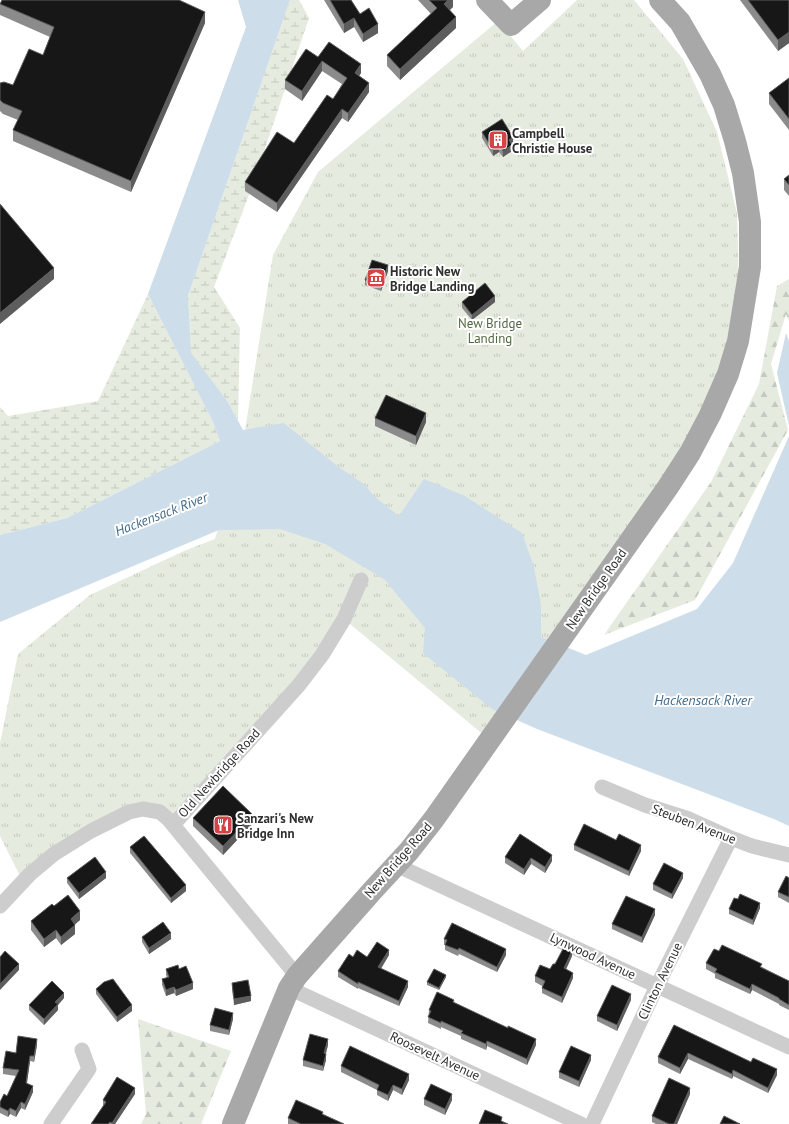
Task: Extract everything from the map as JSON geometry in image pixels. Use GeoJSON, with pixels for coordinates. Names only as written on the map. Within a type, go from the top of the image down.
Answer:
{"type":"FeatureCollection","features":[{"type":"Feature","properties":{"kind":"main road"},"geometry":{"type":"LineString","coordinates":[[487,0],[512,25],[540,0]]}},
{"type":"Feature","properties":{"kind":"main road","name":"New Bridge Road"},"geometry":{"type":"LineString","coordinates":[[233,1124],[293,982],[409,851],[434,818],[668,487],[693,447],[710,415],[728,374],[738,341],[745,306],[750,267],[750,222],[743,173],[724,105],[707,69],[680,22],[660,0]]}},
{"type":"Feature","properties":{"kind":"main road"},"geometry":{"type":"LineString","coordinates":[[668,0],[680,22]]}},
{"type":"Feature","properties":{"kind":"street","name":"Old Newbridge Road"},"geometry":{"type":"LineString","coordinates":[[293,982],[173,825],[303,679],[322,655],[344,619],[362,580]]}},
{"type":"Feature","properties":{"kind":"street","name":"Steuben Avenue"},"geometry":{"type":"LineString","coordinates":[[602,787],[645,805],[689,819],[752,846],[789,855]]}},
{"type":"Feature","properties":{"kind":"street"},"geometry":{"type":"LineString","coordinates":[[0,906],[30,874],[54,854],[91,831],[129,812],[143,809],[160,812],[173,825]]}},
{"type":"Feature","properties":{"kind":"street","name":"Clinton Avenue"},"geometry":{"type":"LineString","coordinates":[[592,1124],[657,986],[731,838]]}},
{"type":"Feature","properties":{"kind":"street","name":"Lynwood Avenue"},"geometry":{"type":"LineString","coordinates":[[396,865],[789,1047]]}},
{"type":"Feature","properties":{"kind":"street","name":"Roosevelt Avenue"},"geometry":{"type":"LineString","coordinates":[[293,982],[582,1124]]}},
{"type":"Feature","properties":{"kind":"street"},"geometry":{"type":"LineString","coordinates":[[51,1124],[89,1069],[82,1050]]}},
{"type":"Feature","properties":{"kind":"green space"},"geometry":{"type":"Polygon","coordinates":[[[290,0],[299,0],[309,18],[252,187],[214,287],[240,328],[238,420],[228,402],[190,353],[188,296],[290,0]]]}},
{"type":"Feature","properties":{"kind":"green space","name":"New Bridge Landing"},"geometry":{"type":"Polygon","coordinates":[[[577,0],[634,0],[683,59],[717,132],[737,213],[739,289],[719,373],[685,452],[485,736],[344,619],[322,655],[169,820],[129,812],[23,882],[0,836],[0,743],[18,654],[90,595],[184,551],[215,539],[243,443],[273,255],[318,172],[498,21],[523,51],[577,0]]]}},
{"type":"Feature","properties":{"kind":"green space"},"geometry":{"type":"Polygon","coordinates":[[[789,279],[789,321],[786,314],[771,364],[788,430],[695,600],[604,635],[711,482],[759,384],[777,286],[789,279]]]}},
{"type":"Feature","properties":{"kind":"green space"},"geometry":{"type":"Polygon","coordinates":[[[148,294],[213,422],[220,441],[67,518],[0,535],[0,407],[8,416],[98,401],[148,294]]]}},
{"type":"Feature","properties":{"kind":"green space"},"geometry":{"type":"Polygon","coordinates":[[[138,1019],[231,1051],[201,1124],[141,1124],[146,1114],[138,1019]]]}},
{"type":"Feature","properties":{"kind":"water","name":"Hackensack River"},"geometry":{"type":"Polygon","coordinates":[[[238,0],[290,0],[188,296],[191,353],[228,402],[243,430],[284,423],[336,465],[365,485],[374,496],[399,516],[424,479],[465,496],[522,533],[534,567],[541,605],[541,637],[586,655],[697,609],[733,563],[789,436],[789,826],[537,729],[492,709],[423,653],[425,628],[384,579],[325,544],[280,529],[219,530],[0,622],[0,535],[67,518],[220,441],[213,422],[148,294],[246,27],[238,0]]]}},
{"type":"Feature","properties":{"kind":"water"},"geometry":{"type":"Polygon","coordinates":[[[786,333],[789,341],[789,426],[777,373],[786,333]]]}},
{"type":"Feature","properties":{"kind":"building"},"geometry":{"type":"Polygon","coordinates":[[[2,0],[179,0],[205,12],[131,181],[13,130],[22,111],[3,103],[0,100],[0,83],[4,82],[13,85],[29,49],[43,55],[54,27],[0,4],[2,0]]]}},
{"type":"Feature","properties":{"kind":"building"},"geometry":{"type":"Polygon","coordinates":[[[330,0],[351,0],[360,14],[369,8],[378,24],[363,34],[354,18],[344,24],[330,0]]]}},
{"type":"Feature","properties":{"kind":"building"},"geometry":{"type":"Polygon","coordinates":[[[429,0],[448,0],[444,4],[456,17],[400,69],[387,55],[437,8],[429,0]]]}},
{"type":"Feature","properties":{"kind":"building"},"geometry":{"type":"Polygon","coordinates":[[[748,0],[789,0],[789,32],[778,40],[748,0]]]}},
{"type":"Feature","properties":{"kind":"building"},"geometry":{"type":"Polygon","coordinates":[[[329,42],[361,64],[355,73],[369,83],[348,113],[342,109],[277,203],[245,182],[277,132],[294,143],[327,95],[333,99],[347,78],[322,61],[302,91],[285,80],[306,49],[318,57],[329,42]]]}},
{"type":"Feature","properties":{"kind":"building"},"geometry":{"type":"Polygon","coordinates":[[[789,78],[789,119],[769,93],[789,78]]]}},
{"type":"Feature","properties":{"kind":"building","name":"Campbell Christie House"},"geometry":{"type":"Polygon","coordinates":[[[502,119],[513,137],[509,140],[512,145],[503,151],[499,146],[493,150],[482,132],[502,119]]]}},
{"type":"Feature","properties":{"kind":"building"},"geometry":{"type":"Polygon","coordinates":[[[789,175],[789,185],[784,179],[789,175]]]}},
{"type":"Feature","properties":{"kind":"building"},"geometry":{"type":"Polygon","coordinates":[[[0,204],[54,268],[0,313],[0,204]]]}},
{"type":"Feature","properties":{"kind":"building","name":"Historic New Bridge Landing"},"geometry":{"type":"Polygon","coordinates":[[[372,260],[388,265],[381,285],[365,280],[372,260]]]}},
{"type":"Feature","properties":{"kind":"building"},"geometry":{"type":"Polygon","coordinates":[[[485,283],[495,296],[472,315],[462,302],[485,283]]]}},
{"type":"Feature","properties":{"kind":"building"},"geometry":{"type":"Polygon","coordinates":[[[386,395],[426,413],[416,436],[375,418],[386,395]]]}},
{"type":"Feature","properties":{"kind":"building","name":"Sanzari's New Bridge Inn"},"geometry":{"type":"Polygon","coordinates":[[[223,786],[253,815],[223,846],[193,818],[223,786]]]}},
{"type":"Feature","properties":{"kind":"building"},"geometry":{"type":"Polygon","coordinates":[[[584,824],[616,840],[619,834],[641,845],[629,871],[574,845],[584,824]]]}},
{"type":"Feature","properties":{"kind":"building"},"geometry":{"type":"Polygon","coordinates":[[[520,834],[552,855],[545,867],[531,858],[524,869],[505,857],[520,834]]]}},
{"type":"Feature","properties":{"kind":"building"},"geometry":{"type":"Polygon","coordinates":[[[144,836],[186,885],[171,898],[130,847],[144,836]]]}},
{"type":"Feature","properties":{"kind":"building"},"geometry":{"type":"Polygon","coordinates":[[[95,857],[106,872],[79,893],[67,878],[95,857]]]}},
{"type":"Feature","properties":{"kind":"building"},"geometry":{"type":"Polygon","coordinates":[[[664,863],[683,873],[672,894],[653,884],[664,863]]]}},
{"type":"Feature","properties":{"kind":"building"},"geometry":{"type":"Polygon","coordinates":[[[786,876],[789,878],[789,897],[778,892],[786,876]]]}},
{"type":"Feature","properties":{"kind":"building"},"geometry":{"type":"Polygon","coordinates":[[[740,894],[760,903],[753,920],[729,909],[734,898],[738,899],[740,894]]]}},
{"type":"Feature","properties":{"kind":"building"},"geometry":{"type":"Polygon","coordinates":[[[68,895],[80,911],[71,919],[75,925],[61,937],[56,930],[44,939],[31,921],[52,904],[54,906],[68,895]]]}},
{"type":"Feature","properties":{"kind":"building"},"geometry":{"type":"Polygon","coordinates":[[[626,896],[655,909],[642,937],[612,924],[626,896]]]}},
{"type":"Feature","properties":{"kind":"building"},"geometry":{"type":"Polygon","coordinates":[[[163,922],[171,933],[149,948],[142,937],[163,922]]]}},
{"type":"Feature","properties":{"kind":"building"},"geometry":{"type":"Polygon","coordinates":[[[452,923],[506,949],[497,967],[459,948],[458,950],[445,945],[447,940],[444,939],[452,923]]]}},
{"type":"Feature","properties":{"kind":"building"},"geometry":{"type":"Polygon","coordinates":[[[377,942],[389,950],[378,967],[408,981],[399,1001],[358,982],[358,984],[338,971],[349,954],[353,957],[357,950],[367,957],[377,942]]]}},
{"type":"Feature","properties":{"kind":"building"},"geometry":{"type":"Polygon","coordinates":[[[722,945],[762,964],[760,967],[789,981],[789,1005],[752,984],[750,989],[715,972],[717,969],[706,963],[714,949],[719,951],[722,945]]]}},
{"type":"Feature","properties":{"kind":"building"},"geometry":{"type":"Polygon","coordinates":[[[564,947],[572,951],[564,968],[573,973],[562,997],[542,988],[545,981],[535,976],[540,965],[550,969],[553,964],[555,964],[564,947]]]}},
{"type":"Feature","properties":{"kind":"building"},"geometry":{"type":"Polygon","coordinates":[[[5,951],[19,964],[0,984],[0,957],[5,951]]]}},
{"type":"Feature","properties":{"kind":"building"},"geometry":{"type":"Polygon","coordinates":[[[178,965],[179,969],[186,966],[193,983],[176,990],[174,987],[166,990],[162,979],[169,977],[166,969],[178,965]]]}},
{"type":"Feature","properties":{"kind":"building"},"geometry":{"type":"Polygon","coordinates":[[[434,969],[446,975],[439,988],[427,982],[434,969]]]}},
{"type":"Feature","properties":{"kind":"building"},"geometry":{"type":"Polygon","coordinates":[[[113,979],[132,1005],[117,1017],[96,989],[104,982],[113,979]]]}},
{"type":"Feature","properties":{"kind":"building"},"geometry":{"type":"Polygon","coordinates":[[[248,980],[251,996],[234,999],[232,983],[248,980]]]}},
{"type":"Feature","properties":{"kind":"building"},"geometry":{"type":"Polygon","coordinates":[[[52,981],[64,993],[55,1002],[58,1004],[44,1019],[29,1005],[52,981]]]}},
{"type":"Feature","properties":{"kind":"building"},"geometry":{"type":"Polygon","coordinates":[[[612,985],[631,994],[617,1025],[597,1016],[612,985]]]}},
{"type":"Feature","properties":{"kind":"building"},"geometry":{"type":"Polygon","coordinates":[[[437,992],[454,1000],[453,1002],[508,1028],[508,1026],[536,1039],[527,1059],[487,1041],[486,1044],[461,1033],[463,1031],[428,1017],[431,1011],[429,1010],[437,992]]]}},
{"type":"Feature","properties":{"kind":"building"},"geometry":{"type":"Polygon","coordinates":[[[215,1008],[233,1013],[229,1030],[210,1025],[215,1008]]]}},
{"type":"Feature","properties":{"kind":"building"},"geometry":{"type":"Polygon","coordinates":[[[674,1025],[751,1062],[753,1058],[777,1069],[768,1088],[733,1070],[732,1074],[688,1053],[680,1068],[658,1057],[674,1025]]]}},
{"type":"Feature","properties":{"kind":"building"},"geometry":{"type":"Polygon","coordinates":[[[310,1034],[328,1039],[324,1053],[326,1054],[323,1066],[303,1060],[310,1034]]]}},
{"type":"Feature","properties":{"kind":"building"},"geometry":{"type":"Polygon","coordinates":[[[18,1036],[37,1039],[34,1056],[30,1056],[26,1083],[33,1086],[25,1104],[21,1102],[16,1111],[10,1108],[8,1111],[0,1107],[0,1102],[4,1094],[7,1096],[19,1070],[3,1068],[6,1051],[16,1053],[18,1036]]]}},
{"type":"Feature","properties":{"kind":"building"},"geometry":{"type":"Polygon","coordinates":[[[350,1046],[409,1074],[402,1089],[393,1085],[388,1095],[377,1090],[379,1085],[341,1066],[350,1046]]]}},
{"type":"Feature","properties":{"kind":"building"},"geometry":{"type":"Polygon","coordinates":[[[571,1046],[591,1055],[579,1081],[559,1072],[571,1046]]]}},
{"type":"Feature","properties":{"kind":"building"},"geometry":{"type":"Polygon","coordinates":[[[117,1077],[135,1088],[112,1123],[91,1124],[106,1102],[103,1100],[117,1077]]]}},
{"type":"Feature","properties":{"kind":"building"},"geometry":{"type":"Polygon","coordinates":[[[669,1078],[690,1088],[674,1124],[669,1124],[652,1116],[669,1078]]]}},
{"type":"Feature","properties":{"kind":"building"},"geometry":{"type":"Polygon","coordinates":[[[431,1084],[452,1094],[445,1109],[424,1099],[431,1084]]]}},
{"type":"Feature","properties":{"kind":"building"},"geometry":{"type":"Polygon","coordinates":[[[296,1100],[323,1112],[322,1114],[344,1124],[301,1124],[288,1118],[296,1100]]]}},
{"type":"Feature","properties":{"kind":"building"},"geometry":{"type":"Polygon","coordinates":[[[485,1110],[502,1117],[501,1121],[508,1124],[479,1124],[485,1110]]]}},
{"type":"Feature","properties":{"kind":"building"},"geometry":{"type":"Polygon","coordinates":[[[724,1116],[740,1124],[720,1124],[724,1116]]]}},
{"type":"Feature","properties":{"kind":"place","name":"Campbell Christie House"},"geometry":{"type":"Point","coordinates":[498,140]}},
{"type":"Feature","properties":{"kind":"place","name":"Historic New Bridge Landing"},"geometry":{"type":"Point","coordinates":[376,278]}},
{"type":"Feature","properties":{"kind":"place","name":"Sanzari's New Bridge Inn"},"geometry":{"type":"Point","coordinates":[223,825]}}]}
